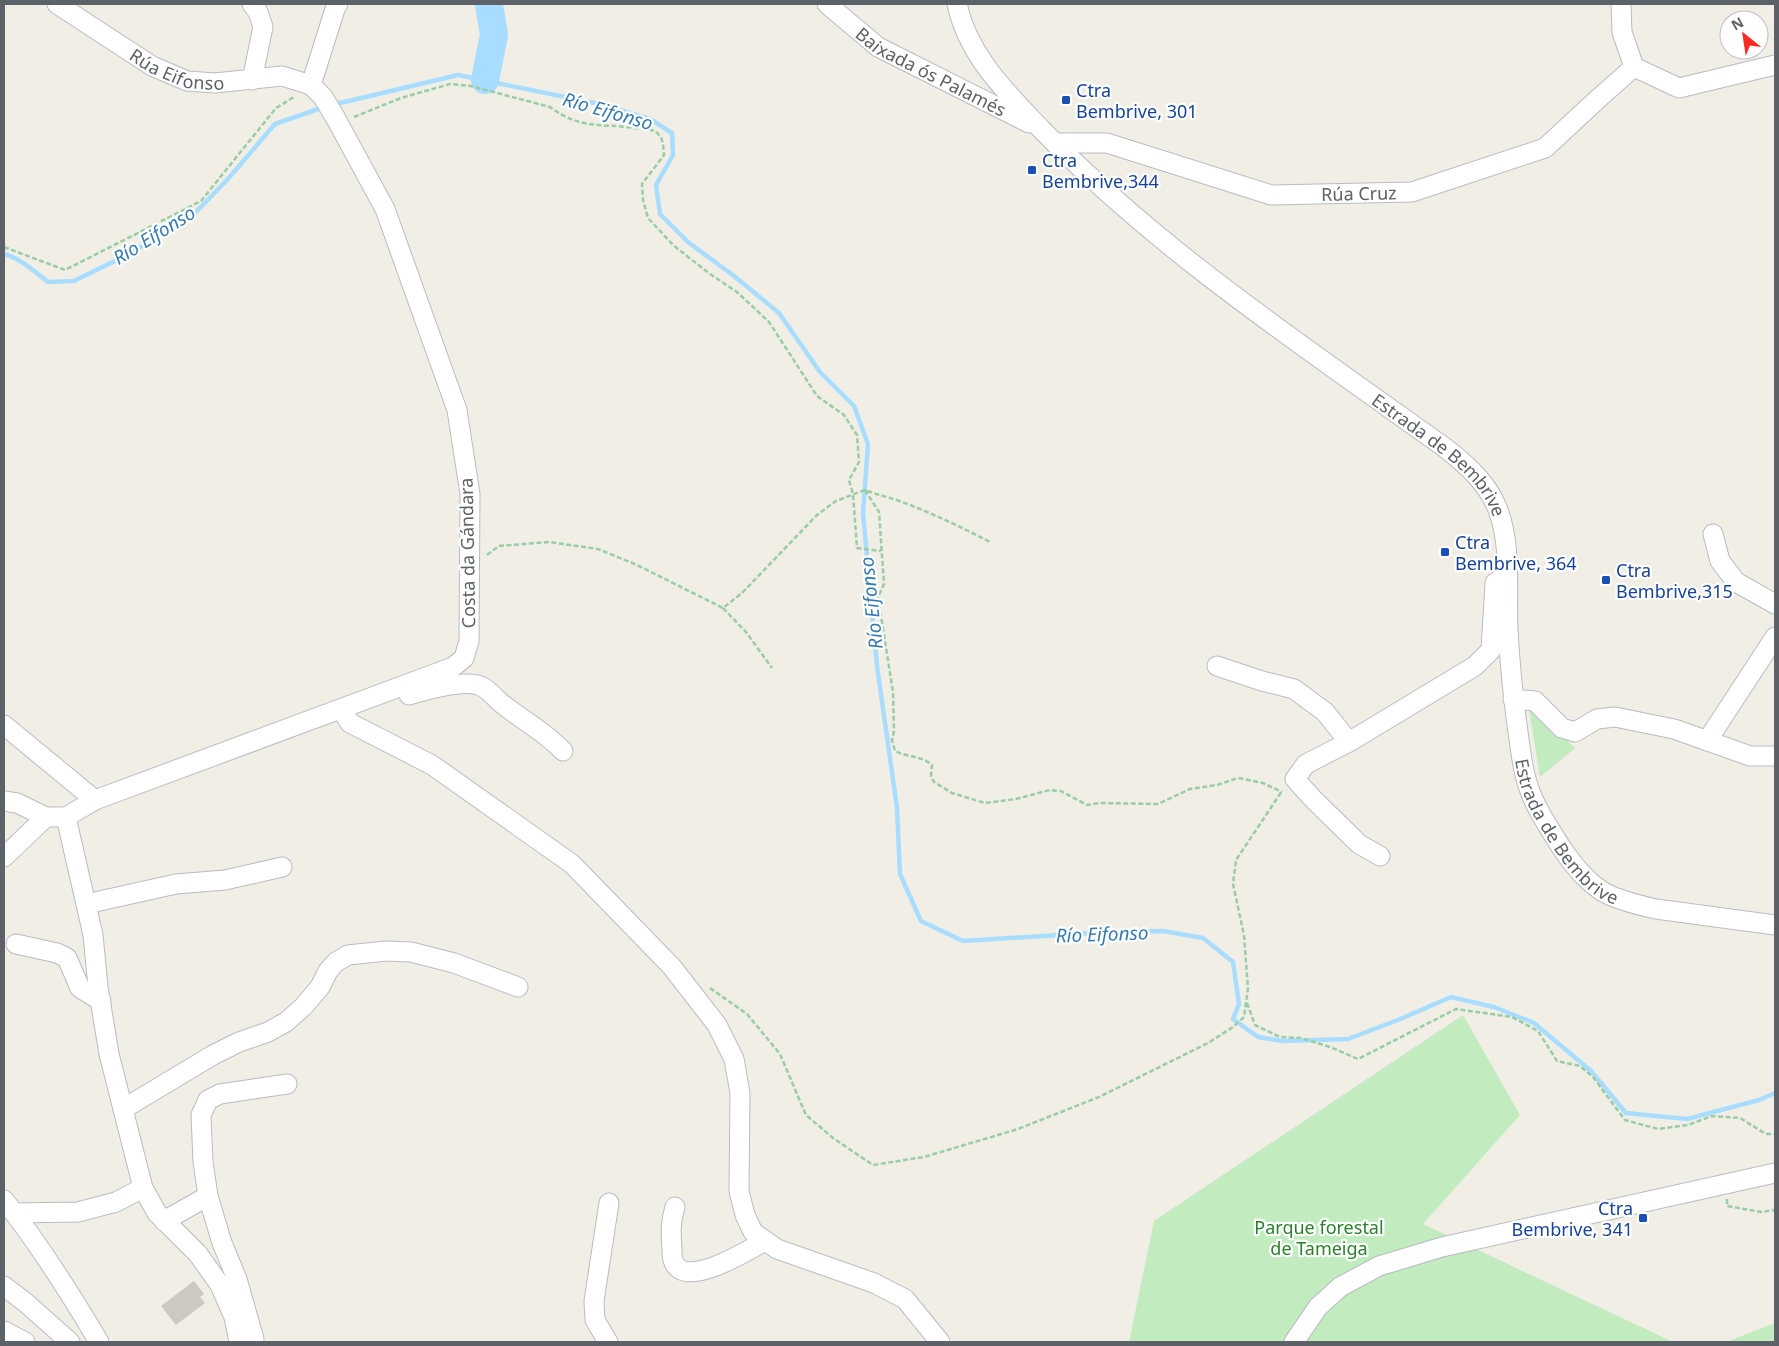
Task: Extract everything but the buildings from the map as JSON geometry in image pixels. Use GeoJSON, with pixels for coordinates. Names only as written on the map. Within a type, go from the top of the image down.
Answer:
{"type":"FeatureCollection","features":[{"type":"Feature","properties":{"kind":"street","name":"Rúa Eifonso"},"geometry":{"type":"LineString","coordinates":[[57,4],[152,66],[187,81],[215,84],[282,76],[317,91]]}},
{"type":"Feature","properties":{"kind":"street"},"geometry":{"type":"LineString","coordinates":[[252,4],[258,12],[263,27],[252,80]]}},
{"type":"Feature","properties":{"kind":"street"},"geometry":{"type":"LineString","coordinates":[[317,91],[338,4]]}},
{"type":"Feature","properties":{"kind":"street","name":"Baixada ós Palamés"},"geometry":{"type":"LineString","coordinates":[[827,4],[878,47],[1049,137]]}},
{"type":"Feature","properties":{"kind":"street","name":"Estrada de Bembrive"},"geometry":{"type":"LineString","coordinates":[[957,4],[963,27],[978,56],[1005,90],[1049,137],[1135,218],[1209,278],[1448,450],[1463,462],[1485,486],[1498,509],[1504,536],[1513,699],[1523,766],[1532,796],[1556,839],[1581,873],[1592,884],[1620,900],[1656,908],[1775,925]]}},
{"type":"Feature","properties":{"kind":"street"},"geometry":{"type":"LineString","coordinates":[[1621,4],[1622,32],[1634,68],[1679,88],[1775,65]]}},
{"type":"Feature","properties":{"kind":"street","name":"Rúa Cruz"},"geometry":{"type":"LineString","coordinates":[[1049,137],[1107,143],[1272,195],[1412,192],[1545,148],[1634,68]]}},
{"type":"Feature","properties":{"kind":"street","name":"Costa da Gándara"},"geometry":{"type":"LineString","coordinates":[[66,817],[95,800],[453,668],[464,658],[469,641],[470,494],[457,410],[385,209],[338,121],[317,91]]}},
{"type":"Feature","properties":{"kind":"street"},"geometry":{"type":"LineString","coordinates":[[1713,534],[1720,561],[1736,582],[1775,604]]}},
{"type":"Feature","properties":{"kind":"street"},"geometry":{"type":"LineString","coordinates":[[1380,856],[1359,844],[1313,799],[1288,785],[1306,764],[1349,742],[1475,666],[1491,650],[1495,583],[1507,574]]}},
{"type":"Feature","properties":{"kind":"street"},"geometry":{"type":"LineString","coordinates":[[1707,741],[1775,637]]}},
{"type":"Feature","properties":{"kind":"street"},"geometry":{"type":"LineString","coordinates":[[1217,666],[1294,689],[1325,712],[1349,742]]}},
{"type":"Feature","properties":{"kind":"street"},"geometry":{"type":"LineString","coordinates":[[368,699],[382,704],[424,690],[451,685],[482,686],[503,706],[550,737],[562,751]]}},
{"type":"Feature","properties":{"kind":"street"},"geometry":{"type":"LineString","coordinates":[[1513,699],[1535,701],[1562,728],[1576,732],[1597,718],[1615,717],[1674,729],[1750,756],[1775,756]]}},
{"type":"Feature","properties":{"kind":"street"},"geometry":{"type":"LineString","coordinates":[[341,709],[350,723],[432,765],[572,864],[672,966],[717,1025],[734,1059],[740,1093],[739,1191],[745,1215],[753,1232],[776,1249],[874,1283],[905,1299],[940,1342]]}},
{"type":"Feature","properties":{"kind":"street"},"geometry":{"type":"LineString","coordinates":[[4,725],[95,800]]}},
{"type":"Feature","properties":{"kind":"street"},"geometry":{"type":"LineString","coordinates":[[4,802],[17,803],[46,818],[66,817],[94,935],[100,1001],[109,1054],[143,1188],[157,1214],[198,1254],[220,1286],[234,1317],[239,1342]]}},
{"type":"Feature","properties":{"kind":"street"},"geometry":{"type":"LineString","coordinates":[[4,857],[46,818]]}},
{"type":"Feature","properties":{"kind":"street"},"geometry":{"type":"LineString","coordinates":[[86,904],[176,884],[225,880],[282,867]]}},
{"type":"Feature","properties":{"kind":"street"},"geometry":{"type":"LineString","coordinates":[[16,944],[57,953],[67,958],[80,988],[100,1001]]}},
{"type":"Feature","properties":{"kind":"street"},"geometry":{"type":"LineString","coordinates":[[123,1109],[214,1055],[240,1042],[268,1032],[286,1022],[303,1007],[320,987],[328,971],[336,962],[348,955],[386,951],[411,952],[454,963],[518,987]]}},
{"type":"Feature","properties":{"kind":"street"},"geometry":{"type":"LineString","coordinates":[[253,1342],[254,1339],[237,1279],[222,1243],[208,1196],[203,1162],[201,1115],[208,1100],[220,1094],[287,1084]]}},
{"type":"Feature","properties":{"kind":"street"},"geometry":{"type":"LineString","coordinates":[[1294,1342],[1318,1306],[1340,1287],[1379,1266],[1442,1247],[1775,1174]]}},
{"type":"Feature","properties":{"kind":"street"},"geometry":{"type":"LineString","coordinates":[[7,1206],[78,1212],[116,1202],[143,1188]]}},
{"type":"Feature","properties":{"kind":"street"},"geometry":{"type":"LineString","coordinates":[[164,1221],[208,1196]]}},
{"type":"Feature","properties":{"kind":"street"},"geometry":{"type":"LineString","coordinates":[[608,1342],[595,1320],[594,1302],[609,1203]]}},
{"type":"Feature","properties":{"kind":"street"},"geometry":{"type":"LineString","coordinates":[[7,1206],[36,1241],[99,1342]]}},
{"type":"Feature","properties":{"kind":"street"},"geometry":{"type":"LineString","coordinates":[[675,1207],[670,1224],[673,1261],[680,1270],[690,1273],[710,1269],[765,1242]]}},
{"type":"Feature","properties":{"kind":"street"},"geometry":{"type":"LineString","coordinates":[[4,1286],[70,1342]]}},
{"type":"Feature","properties":{"kind":"street"},"geometry":{"type":"LineString","coordinates":[[54,1328],[69,1329],[84,1342]]}},
{"type":"Feature","properties":{"kind":"street"},"geometry":{"type":"LineString","coordinates":[[4,1331],[26,1342]]}},
{"type":"Feature","properties":{"kind":"path"},"geometry":{"type":"LineString","coordinates":[[338,121],[400,98],[450,84],[471,86],[550,107],[560,115],[580,123],[654,131],[663,140],[664,155],[642,184],[643,200],[648,218],[674,245],[737,292],[769,322],[817,396],[844,414],[857,435],[859,462],[849,480],[853,494],[857,548],[881,551]]}},
{"type":"Feature","properties":{"kind":"path"},"geometry":{"type":"LineString","coordinates":[[4,246],[65,270],[201,201],[276,108],[317,91]]}},
{"type":"Feature","properties":{"kind":"path"},"geometry":{"type":"LineString","coordinates":[[864,490],[879,512],[884,584],[878,597],[893,692],[894,730],[892,740],[895,751],[924,758],[932,765],[931,776],[934,782],[952,792],[985,803],[1050,790],[1061,791],[1087,805],[1100,803],[1158,804],[1190,789],[1238,778],[1288,785]]}},
{"type":"Feature","properties":{"kind":"path"},"geometry":{"type":"LineString","coordinates":[[723,608],[742,593],[817,515],[836,501],[864,490],[900,501],[953,523],[990,542]]}},
{"type":"Feature","properties":{"kind":"path"},"geometry":{"type":"LineString","coordinates":[[484,557],[499,546],[549,542],[598,549],[637,564],[723,608],[746,632],[772,668]]}},
{"type":"Feature","properties":{"kind":"path"},"geometry":{"type":"LineString","coordinates":[[688,988],[711,988],[747,1014],[780,1054],[806,1115],[833,1138],[873,1165],[924,1157],[1018,1129],[1100,1097],[1208,1043],[1233,1027],[1244,1017],[1248,989],[1244,935],[1233,884],[1236,860],[1288,785]]}},
{"type":"Feature","properties":{"kind":"path"},"geometry":{"type":"LineString","coordinates":[[1246,1001],[1255,1025],[1280,1037],[1301,1038],[1330,1047],[1358,1059],[1456,1010],[1512,1017],[1538,1031],[1557,1061],[1580,1066],[1594,1077],[1625,1120],[1658,1129],[1688,1125],[1712,1116],[1740,1118],[1766,1134],[1775,1134]]}},
{"type":"Feature","properties":{"kind":"path"},"geometry":{"type":"LineString","coordinates":[[1725,1186],[1727,1206],[1761,1212],[1775,1210]]}},
{"type":"Feature","properties":{"kind":"green space"},"geometry":{"type":"Polygon","coordinates":[[[1536,708],[1575,748],[1540,777],[1529,709],[1536,708]]]}},
{"type":"Feature","properties":{"kind":"green space","name":"Parque forestal de Tameiga"},"geometry":{"type":"Polygon","coordinates":[[[1463,1015],[1520,1115],[1423,1224],[1673,1342],[1129,1342],[1154,1221],[1463,1015]]]}},
{"type":"Feature","properties":{"kind":"green space"},"geometry":{"type":"Polygon","coordinates":[[[1775,1323],[1775,1342],[1726,1342],[1775,1323]]]}},
{"type":"Feature","properties":{"kind":"waterway"},"geometry":{"type":"LineString","coordinates":[[485,80],[494,35],[489,4]]}},
{"type":"Feature","properties":{"kind":"waterway","name":"Río Eifonso"},"geometry":{"type":"LineString","coordinates":[[332,105],[458,75],[599,104],[650,119],[672,133],[673,155],[656,185],[660,214],[688,242],[779,313],[820,372],[854,406],[868,444],[863,513],[877,666],[897,808],[900,874],[921,921],[963,941],[1108,932],[1163,931],[1203,938],[1233,962],[1239,1004],[1233,1019],[1258,1037],[1283,1041],[1348,1039],[1451,997],[1494,1007],[1534,1023],[1591,1071],[1626,1113],[1687,1119],[1759,1100],[1775,1093]]}},
{"type":"Feature","properties":{"kind":"waterway","name":"Río Eifonso"},"geometry":{"type":"LineString","coordinates":[[4,254],[22,262],[48,282],[74,281],[129,254],[192,216],[227,180],[275,124],[324,107]]}},
{"type":"Feature","properties":{"kind":"place","name":"Ctra Bembrive, 301"},"geometry":{"type":"Point","coordinates":[1066,100]}},
{"type":"Feature","properties":{"kind":"place","name":"Ctra Bembrive,344"},"geometry":{"type":"Point","coordinates":[1032,170]}},
{"type":"Feature","properties":{"kind":"place","name":"Ctra Bembrive, 364"},"geometry":{"type":"Point","coordinates":[1445,552]}},
{"type":"Feature","properties":{"kind":"place","name":"Ctra Bembrive,315"},"geometry":{"type":"Point","coordinates":[1606,580]}},
{"type":"Feature","properties":{"kind":"place","name":"Ctra Bembrive, 341"},"geometry":{"type":"Point","coordinates":[1643,1218]}}]}
